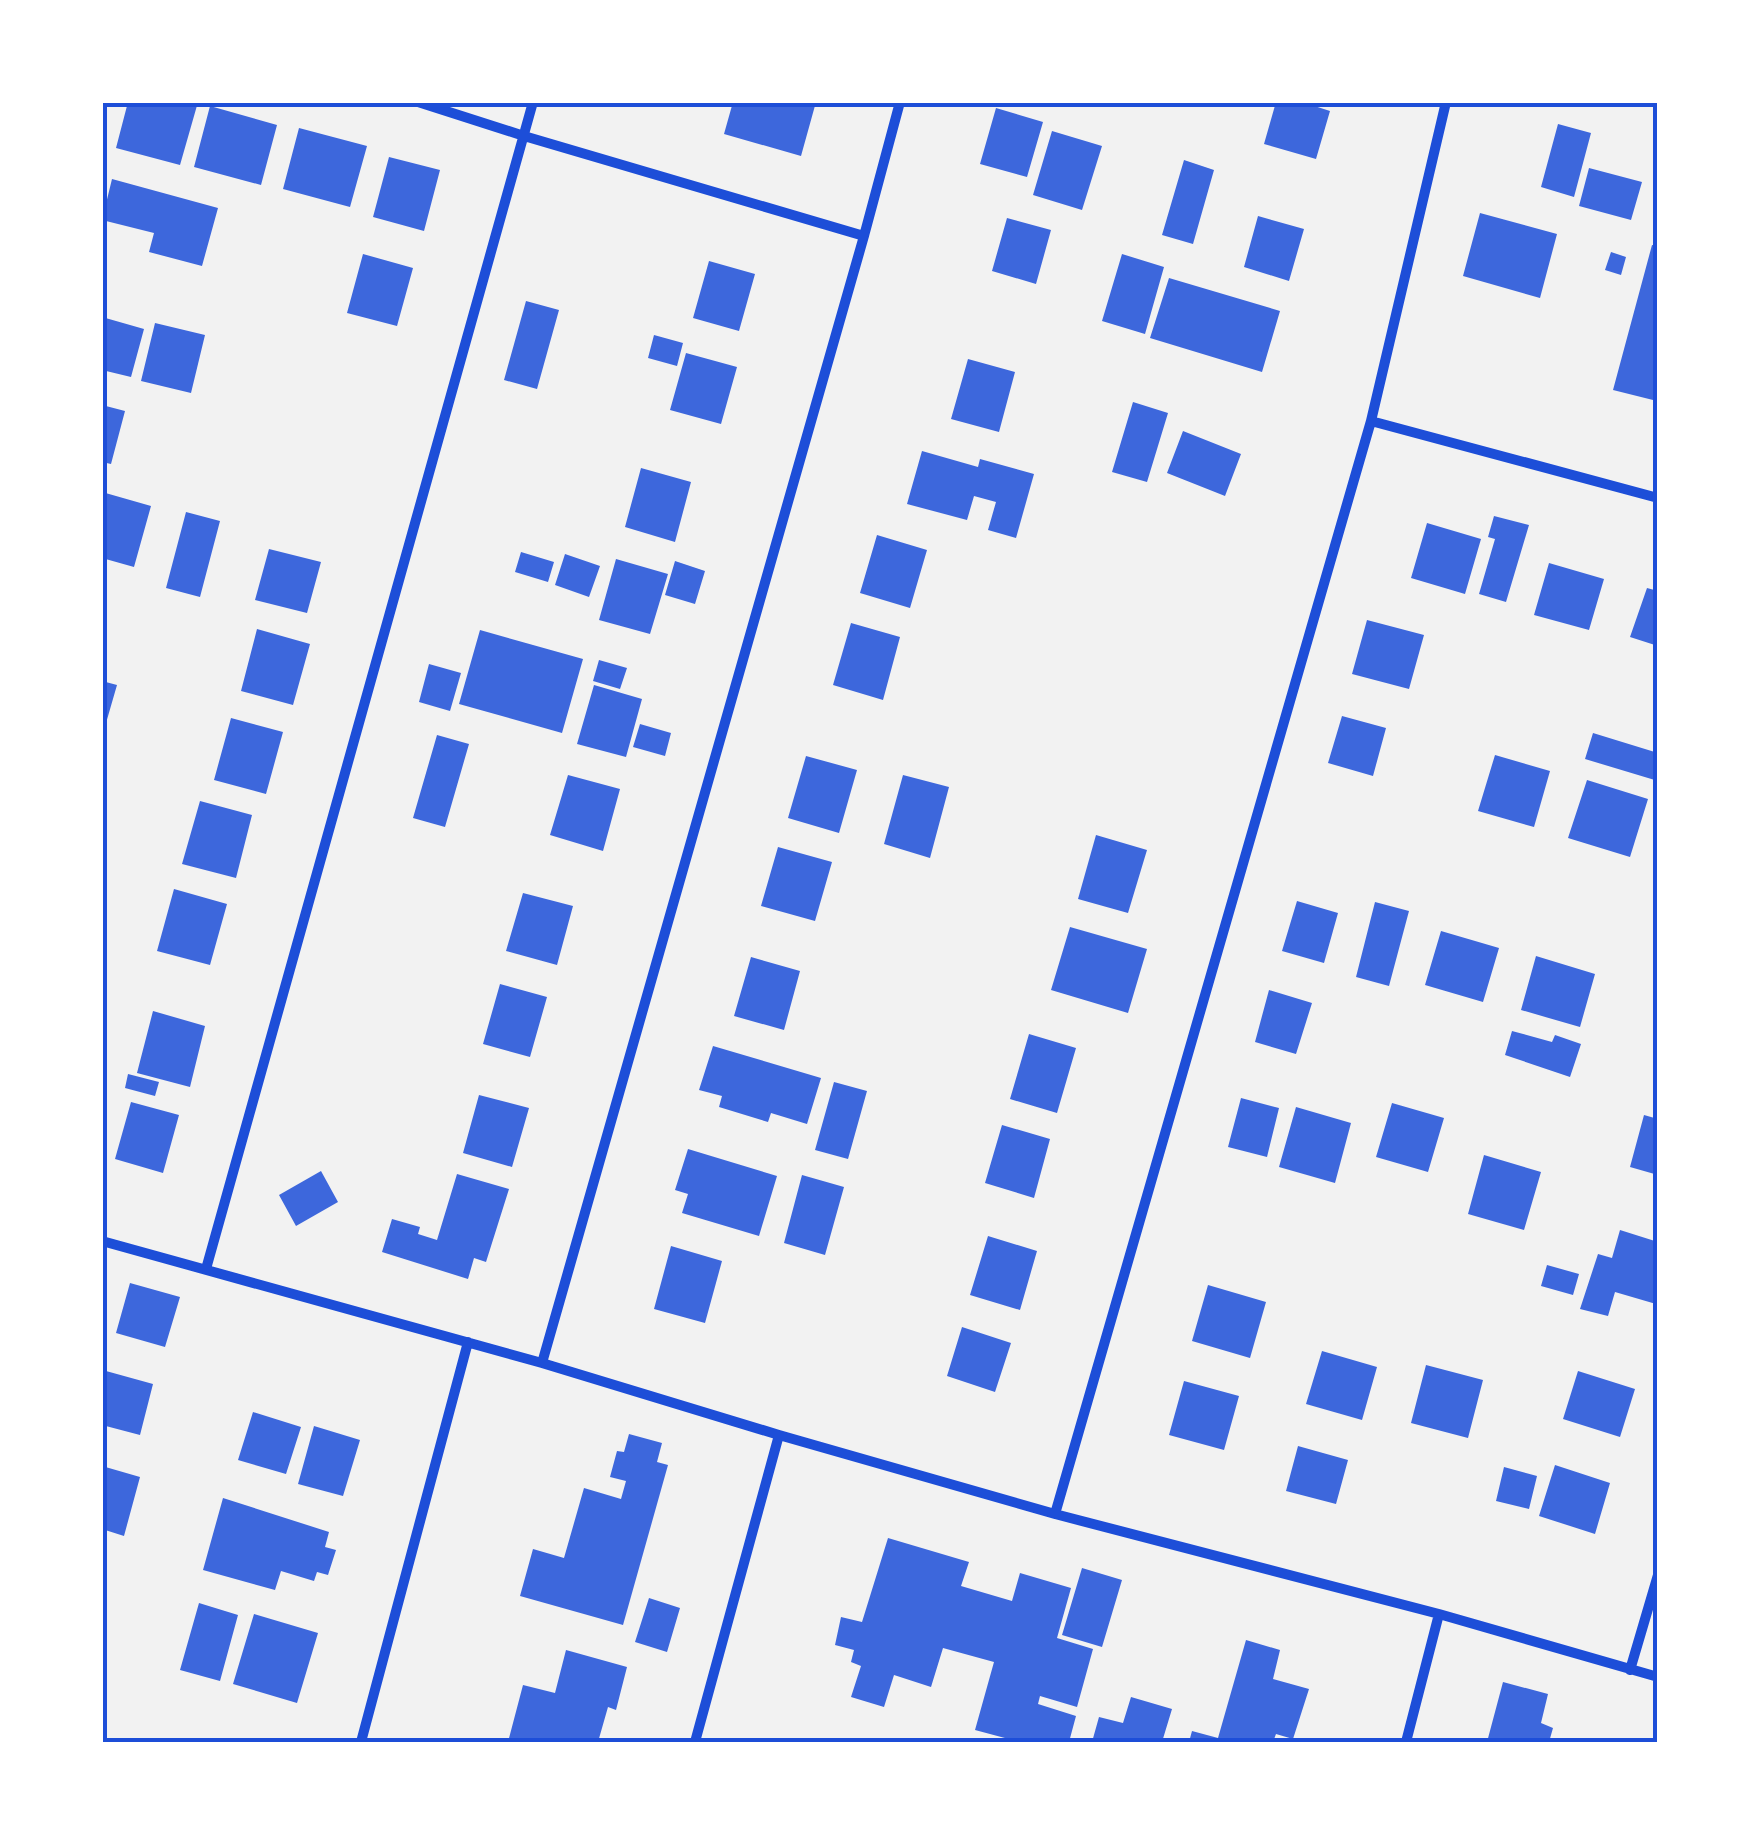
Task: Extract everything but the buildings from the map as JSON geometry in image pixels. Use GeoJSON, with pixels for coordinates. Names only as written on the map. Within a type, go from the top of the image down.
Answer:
{"type":"FeatureCollection","features":[{"type":"Feature","properties":{"kind":"street"},"geometry":{"type":"LineString","coordinates":[[418,102],[864,236]]}},
{"type":"Feature","properties":{"kind":"street"},"geometry":{"type":"LineString","coordinates":[[206,1268],[533,102]]}},
{"type":"Feature","properties":{"kind":"street"},"geometry":{"type":"LineString","coordinates":[[542,1363],[900,102]]}},
{"type":"Feature","properties":{"kind":"street"},"geometry":{"type":"LineString","coordinates":[[1055,1514],[1371,421],[1446,102]]}},
{"type":"Feature","properties":{"kind":"street"},"geometry":{"type":"LineString","coordinates":[[1371,421],[1658,498]]}},
{"type":"Feature","properties":{"kind":"street"},"geometry":{"type":"LineString","coordinates":[[102,1241],[542,1363],[1055,1514],[1439,1614],[1658,1677]]}},
{"type":"Feature","properties":{"kind":"street"},"geometry":{"type":"LineString","coordinates":[[361,1742],[468,1342]]}},
{"type":"Feature","properties":{"kind":"street"},"geometry":{"type":"LineString","coordinates":[[695,1742],[779,1435]]}},
{"type":"Feature","properties":{"kind":"street"},"geometry":{"type":"LineString","coordinates":[[1630,1670],[1658,1575]]}},
{"type":"Feature","properties":{"kind":"street"},"geometry":{"type":"LineString","coordinates":[[1406,1742],[1439,1614]]}}]}
